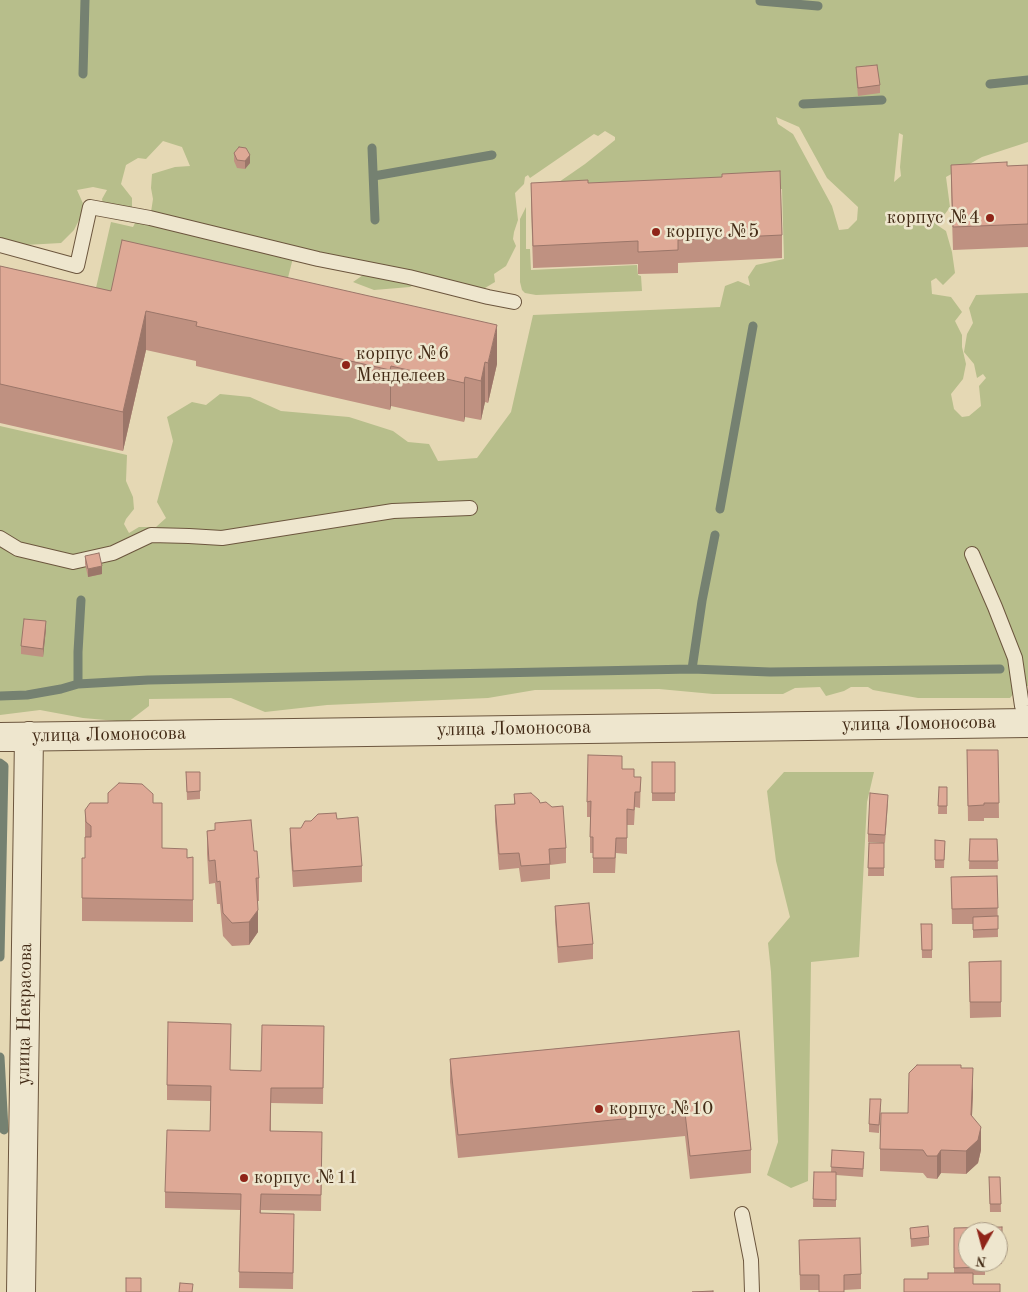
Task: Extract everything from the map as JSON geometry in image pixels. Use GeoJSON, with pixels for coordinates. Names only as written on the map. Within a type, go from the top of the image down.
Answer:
{"type":"FeatureCollection","features":[{"type":"Feature","properties":{"kind":"street","name":"улица Ломоносова"},"geometry":{"type":"LineString","coordinates":[[0,737],[1028,723]]}},
{"type":"Feature","properties":{"kind":"street","name":"улица Некрасова"},"geometry":{"type":"LineString","coordinates":[[21,1292],[29,736]]}},
{"type":"Feature","properties":{"kind":"lane"},"geometry":{"type":"LineString","coordinates":[[0,244],[77,266],[90,206],[150,218],[318,259],[409,277],[514,302]]}},
{"type":"Feature","properties":{"kind":"lane"},"geometry":{"type":"LineString","coordinates":[[0,538],[18,548],[73,562],[113,553],[151,535],[222,538],[393,511],[470,508]]}},
{"type":"Feature","properties":{"kind":"lane"},"geometry":{"type":"LineString","coordinates":[[972,554],[1015,658],[1022,706],[1028,712]]}},
{"type":"Feature","properties":{"kind":"lane"},"geometry":{"type":"LineString","coordinates":[[742,1214],[751,1260],[752,1292]]}},
{"type":"Feature","properties":{"kind":"green space"},"geometry":{"type":"Polygon","coordinates":[[[0,0],[1028,0],[1028,142],[982,157],[946,177],[950,207],[937,225],[946,231],[955,273],[943,285],[936,278],[931,281],[932,294],[951,297],[962,312],[955,321],[962,335],[962,347],[966,364],[963,379],[951,394],[954,409],[962,417],[969,416],[981,406],[979,386],[986,378],[983,374],[977,378],[974,364],[964,352],[967,334],[973,323],[969,308],[976,295],[1028,293],[1028,686],[1020,686],[1010,698],[918,698],[873,690],[868,687],[851,687],[826,696],[820,687],[795,688],[783,694],[713,694],[659,689],[535,690],[488,698],[327,705],[265,712],[231,698],[149,699],[149,706],[128,722],[83,718],[40,710],[0,715],[0,426],[127,455],[126,481],[133,497],[134,509],[124,524],[129,533],[139,527],[156,527],[166,518],[157,502],[173,441],[167,417],[192,402],[206,405],[220,394],[250,397],[281,411],[349,417],[393,431],[408,442],[429,444],[438,461],[477,458],[511,412],[533,315],[720,307],[725,286],[738,281],[750,286],[748,277],[756,265],[784,259],[782,189],[718,192],[546,191],[615,140],[615,137],[605,131],[598,136],[594,134],[530,178],[528,175],[525,177],[524,184],[515,193],[518,220],[513,239],[516,246],[506,266],[494,274],[495,282],[466,295],[455,291],[442,278],[429,277],[410,287],[374,290],[353,282],[366,273],[281,242],[274,253],[293,258],[281,305],[114,305],[93,301],[111,222],[133,227],[135,223],[146,222],[151,212],[153,199],[151,188],[152,174],[175,167],[190,166],[182,147],[163,141],[146,159],[138,158],[126,165],[121,184],[132,198],[132,208],[118,220],[106,217],[102,199],[107,190],[93,187],[77,190],[85,208],[74,230],[61,243],[25,245],[0,237],[0,0]],[[776,117],[778,124],[793,134],[832,206],[839,230],[848,229],[857,220],[858,207],[827,178],[799,127],[776,117]],[[899,133],[894,182],[901,176],[903,135],[899,133]]]}},
{"type":"Feature","properties":{"kind":"green space"},"geometry":{"type":"Polygon","coordinates":[[[526,207],[526,249],[530,249],[531,270],[637,265],[638,275],[641,276],[642,291],[536,295],[525,293],[520,282],[520,219],[526,207]]]}},
{"type":"Feature","properties":{"kind":"green space"},"geometry":{"type":"Polygon","coordinates":[[[784,772],[874,772],[867,802],[859,957],[811,962],[808,1181],[791,1188],[767,1175],[778,1142],[771,972],[768,943],[790,917],[776,861],[767,791],[784,772]]]}},
{"type":"Feature","properties":{"kind":"building"},"geometry":{"type":"Polygon","coordinates":[[[877,65],[880,85],[858,88],[856,67],[877,65]]]}},
{"type":"Feature","properties":{"kind":"building"},"geometry":{"type":"Polygon","coordinates":[[[239,147],[246,148],[250,155],[245,161],[237,160],[234,153],[239,147]]]}},
{"type":"Feature","properties":{"kind":"building","name":"корпус №4"},"geometry":{"type":"Polygon","coordinates":[[[1007,162],[1007,166],[1028,165],[1028,224],[953,227],[951,165],[1007,162]]]}},
{"type":"Feature","properties":{"kind":"building","name":"корпус №5"},"geometry":{"type":"Polygon","coordinates":[[[780,171],[782,235],[678,240],[678,250],[638,252],[638,241],[533,246],[531,183],[588,180],[588,183],[722,177],[722,174],[780,171]]]}},
{"type":"Feature","properties":{"kind":"building"},"geometry":{"type":"Polygon","coordinates":[[[122,240],[497,325],[488,363],[485,362],[481,381],[465,377],[464,383],[391,366],[390,370],[196,326],[197,322],[146,311],[123,412],[0,384],[0,266],[111,291],[122,240]]]}},
{"type":"Feature","properties":{"kind":"building"},"geometry":{"type":"Polygon","coordinates":[[[99,553],[102,566],[88,569],[85,556],[99,553]]]}},
{"type":"Feature","properties":{"kind":"building"},"geometry":{"type":"Polygon","coordinates":[[[24,619],[46,621],[43,649],[21,646],[24,619]]]}},
{"type":"Feature","properties":{"kind":"building"},"geometry":{"type":"Polygon","coordinates":[[[967,750],[998,750],[999,803],[968,806],[967,750]]]}},
{"type":"Feature","properties":{"kind":"building"},"geometry":{"type":"Polygon","coordinates":[[[588,755],[622,756],[622,769],[634,769],[634,777],[641,777],[640,792],[635,792],[634,810],[627,809],[627,838],[616,838],[615,858],[593,858],[593,837],[590,837],[591,801],[587,802],[588,755]]]}},
{"type":"Feature","properties":{"kind":"building"},"geometry":{"type":"Polygon","coordinates":[[[652,762],[675,762],[675,793],[652,793],[652,762]]]}},
{"type":"Feature","properties":{"kind":"building"},"geometry":{"type":"Polygon","coordinates":[[[186,772],[200,772],[200,791],[187,792],[186,772]]]}},
{"type":"Feature","properties":{"kind":"building"},"geometry":{"type":"Polygon","coordinates":[[[119,783],[142,784],[153,794],[153,803],[162,803],[162,848],[187,849],[187,858],[193,857],[193,900],[82,898],[82,858],[85,858],[85,837],[91,837],[91,826],[86,822],[85,810],[90,803],[108,803],[108,793],[119,783]]]}},
{"type":"Feature","properties":{"kind":"building"},"geometry":{"type":"Polygon","coordinates":[[[939,787],[947,787],[947,806],[938,806],[939,787]]]}},
{"type":"Feature","properties":{"kind":"building"},"geometry":{"type":"Polygon","coordinates":[[[531,793],[540,803],[546,802],[552,807],[563,806],[566,848],[549,849],[550,864],[521,866],[519,853],[499,854],[495,805],[515,804],[514,794],[531,793]]]}},
{"type":"Feature","properties":{"kind":"building"},"geometry":{"type":"Polygon","coordinates":[[[870,793],[888,795],[885,835],[868,834],[870,793]]]}},
{"type":"Feature","properties":{"kind":"building"},"geometry":{"type":"Polygon","coordinates":[[[336,813],[337,819],[358,817],[362,866],[293,871],[290,828],[301,828],[305,821],[311,821],[318,814],[336,813]]]}},
{"type":"Feature","properties":{"kind":"building"},"geometry":{"type":"Polygon","coordinates":[[[251,820],[254,851],[257,851],[259,878],[256,878],[258,910],[249,922],[232,923],[223,913],[220,881],[217,882],[215,860],[209,861],[207,831],[215,830],[215,823],[251,820]]]}},
{"type":"Feature","properties":{"kind":"building"},"geometry":{"type":"Polygon","coordinates":[[[970,839],[997,839],[998,861],[969,861],[970,839]]]}},
{"type":"Feature","properties":{"kind":"building"},"geometry":{"type":"Polygon","coordinates":[[[935,840],[945,841],[944,860],[935,860],[935,840]]]}},
{"type":"Feature","properties":{"kind":"building"},"geometry":{"type":"Polygon","coordinates":[[[869,843],[884,843],[884,868],[868,868],[869,843]]]}},
{"type":"Feature","properties":{"kind":"building"},"geometry":{"type":"Polygon","coordinates":[[[997,876],[998,908],[952,909],[951,877],[997,876]]]}},
{"type":"Feature","properties":{"kind":"building"},"geometry":{"type":"Polygon","coordinates":[[[589,903],[593,944],[558,947],[555,906],[589,903]]]}},
{"type":"Feature","properties":{"kind":"building"},"geometry":{"type":"Polygon","coordinates":[[[998,916],[998,929],[973,930],[973,917],[998,916]]]}},
{"type":"Feature","properties":{"kind":"building"},"geometry":{"type":"Polygon","coordinates":[[[921,924],[932,924],[932,950],[922,950],[921,924]]]}},
{"type":"Feature","properties":{"kind":"building"},"geometry":{"type":"Polygon","coordinates":[[[1001,961],[1001,1002],[970,1002],[969,962],[1001,961]]]}},
{"type":"Feature","properties":{"kind":"building","name":"корпус №11"},"geometry":{"type":"Polygon","coordinates":[[[168,1022],[231,1024],[230,1070],[261,1071],[262,1025],[324,1026],[323,1088],[271,1088],[270,1131],[322,1132],[321,1195],[261,1194],[260,1213],[294,1214],[293,1273],[239,1272],[241,1194],[165,1192],[167,1130],[210,1131],[211,1086],[167,1085],[168,1022]]]}},
{"type":"Feature","properties":{"kind":"building","name":"корпус №10"},"geometry":{"type":"Polygon","coordinates":[[[739,1031],[751,1150],[690,1156],[685,1113],[458,1135],[450,1059],[739,1031]]]}},
{"type":"Feature","properties":{"kind":"building"},"geometry":{"type":"Polygon","coordinates":[[[917,1065],[961,1065],[961,1068],[973,1068],[971,1115],[981,1127],[978,1140],[966,1151],[941,1150],[937,1156],[927,1156],[923,1150],[880,1149],[881,1113],[908,1113],[909,1073],[917,1065]]]}},
{"type":"Feature","properties":{"kind":"building"},"geometry":{"type":"Polygon","coordinates":[[[870,1099],[881,1099],[879,1125],[869,1124],[870,1099]]]}},
{"type":"Feature","properties":{"kind":"building"},"geometry":{"type":"Polygon","coordinates":[[[832,1150],[864,1152],[863,1169],[831,1167],[832,1150]]]}},
{"type":"Feature","properties":{"kind":"building"},"geometry":{"type":"Polygon","coordinates":[[[814,1172],[836,1172],[836,1200],[813,1199],[814,1172]]]}},
{"type":"Feature","properties":{"kind":"building"},"geometry":{"type":"Polygon","coordinates":[[[989,1177],[1000,1177],[1001,1204],[990,1204],[989,1177]]]}},
{"type":"Feature","properties":{"kind":"building"},"geometry":{"type":"Polygon","coordinates":[[[928,1226],[929,1237],[911,1239],[910,1228],[928,1226]]]}},
{"type":"Feature","properties":{"kind":"building"},"geometry":{"type":"Polygon","coordinates":[[[954,1228],[958,1228],[958,1268],[954,1268],[954,1228]]]}},
{"type":"Feature","properties":{"kind":"building"},"geometry":{"type":"Polygon","coordinates":[[[860,1238],[861,1274],[844,1275],[844,1292],[819,1292],[819,1275],[800,1275],[799,1240],[860,1238]]]}},
{"type":"Feature","properties":{"kind":"building"},"geometry":{"type":"Polygon","coordinates":[[[928,1273],[973,1273],[973,1284],[1000,1284],[1000,1292],[904,1292],[904,1279],[928,1279],[928,1273]]]}},
{"type":"Feature","properties":{"kind":"building"},"geometry":{"type":"Polygon","coordinates":[[[126,1278],[141,1278],[141,1292],[126,1292],[126,1278]]]}},
{"type":"Feature","properties":{"kind":"building"},"geometry":{"type":"Polygon","coordinates":[[[180,1283],[193,1284],[192,1292],[179,1292],[180,1283]]]}},
{"type":"Feature","properties":{"kind":"waterway"},"geometry":{"type":"LineString","coordinates":[[83,74],[85,0]]}},
{"type":"Feature","properties":{"kind":"waterway"},"geometry":{"type":"LineString","coordinates":[[760,1],[818,6]]}},
{"type":"Feature","properties":{"kind":"waterway"},"geometry":{"type":"LineString","coordinates":[[990,84],[1028,80]]}},
{"type":"Feature","properties":{"kind":"waterway"},"geometry":{"type":"LineString","coordinates":[[803,104],[882,100]]}},
{"type":"Feature","properties":{"kind":"waterway"},"geometry":{"type":"LineString","coordinates":[[372,148],[375,220]]}},
{"type":"Feature","properties":{"kind":"waterway"},"geometry":{"type":"LineString","coordinates":[[374,176],[492,155]]}},
{"type":"Feature","properties":{"kind":"waterway"},"geometry":{"type":"LineString","coordinates":[[720,509],[753,326]]}},
{"type":"Feature","properties":{"kind":"waterway"},"geometry":{"type":"LineString","coordinates":[[692,669],[702,601],[715,535]]}},
{"type":"Feature","properties":{"kind":"waterway"},"geometry":{"type":"LineString","coordinates":[[78,684],[81,600]]}},
{"type":"Feature","properties":{"kind":"waterway"},"geometry":{"type":"LineString","coordinates":[[0,696],[27,695],[78,684],[148,680],[692,669],[770,672],[1000,669]]}},
{"type":"Feature","properties":{"kind":"waterway"},"geometry":{"type":"LineString","coordinates":[[0,763],[4,766],[0,957]]}},
{"type":"Feature","properties":{"kind":"waterway"},"geometry":{"type":"LineString","coordinates":[[0,1057],[4,1130]]}},
{"type":"Feature","properties":{"kind":"place","name":"корпус №4"},"geometry":{"type":"Point","coordinates":[990,218]}},
{"type":"Feature","properties":{"kind":"place","name":"корпус №5"},"geometry":{"type":"Point","coordinates":[656,232]}},
{"type":"Feature","properties":{"kind":"place","name":"корпус №6 Менделеев"},"geometry":{"type":"Point","coordinates":[346,365]}},
{"type":"Feature","properties":{"kind":"place","name":"корпус №10"},"geometry":{"type":"Point","coordinates":[599,1109]}},
{"type":"Feature","properties":{"kind":"place","name":"корпус №11"},"geometry":{"type":"Point","coordinates":[244,1178]}}]}
